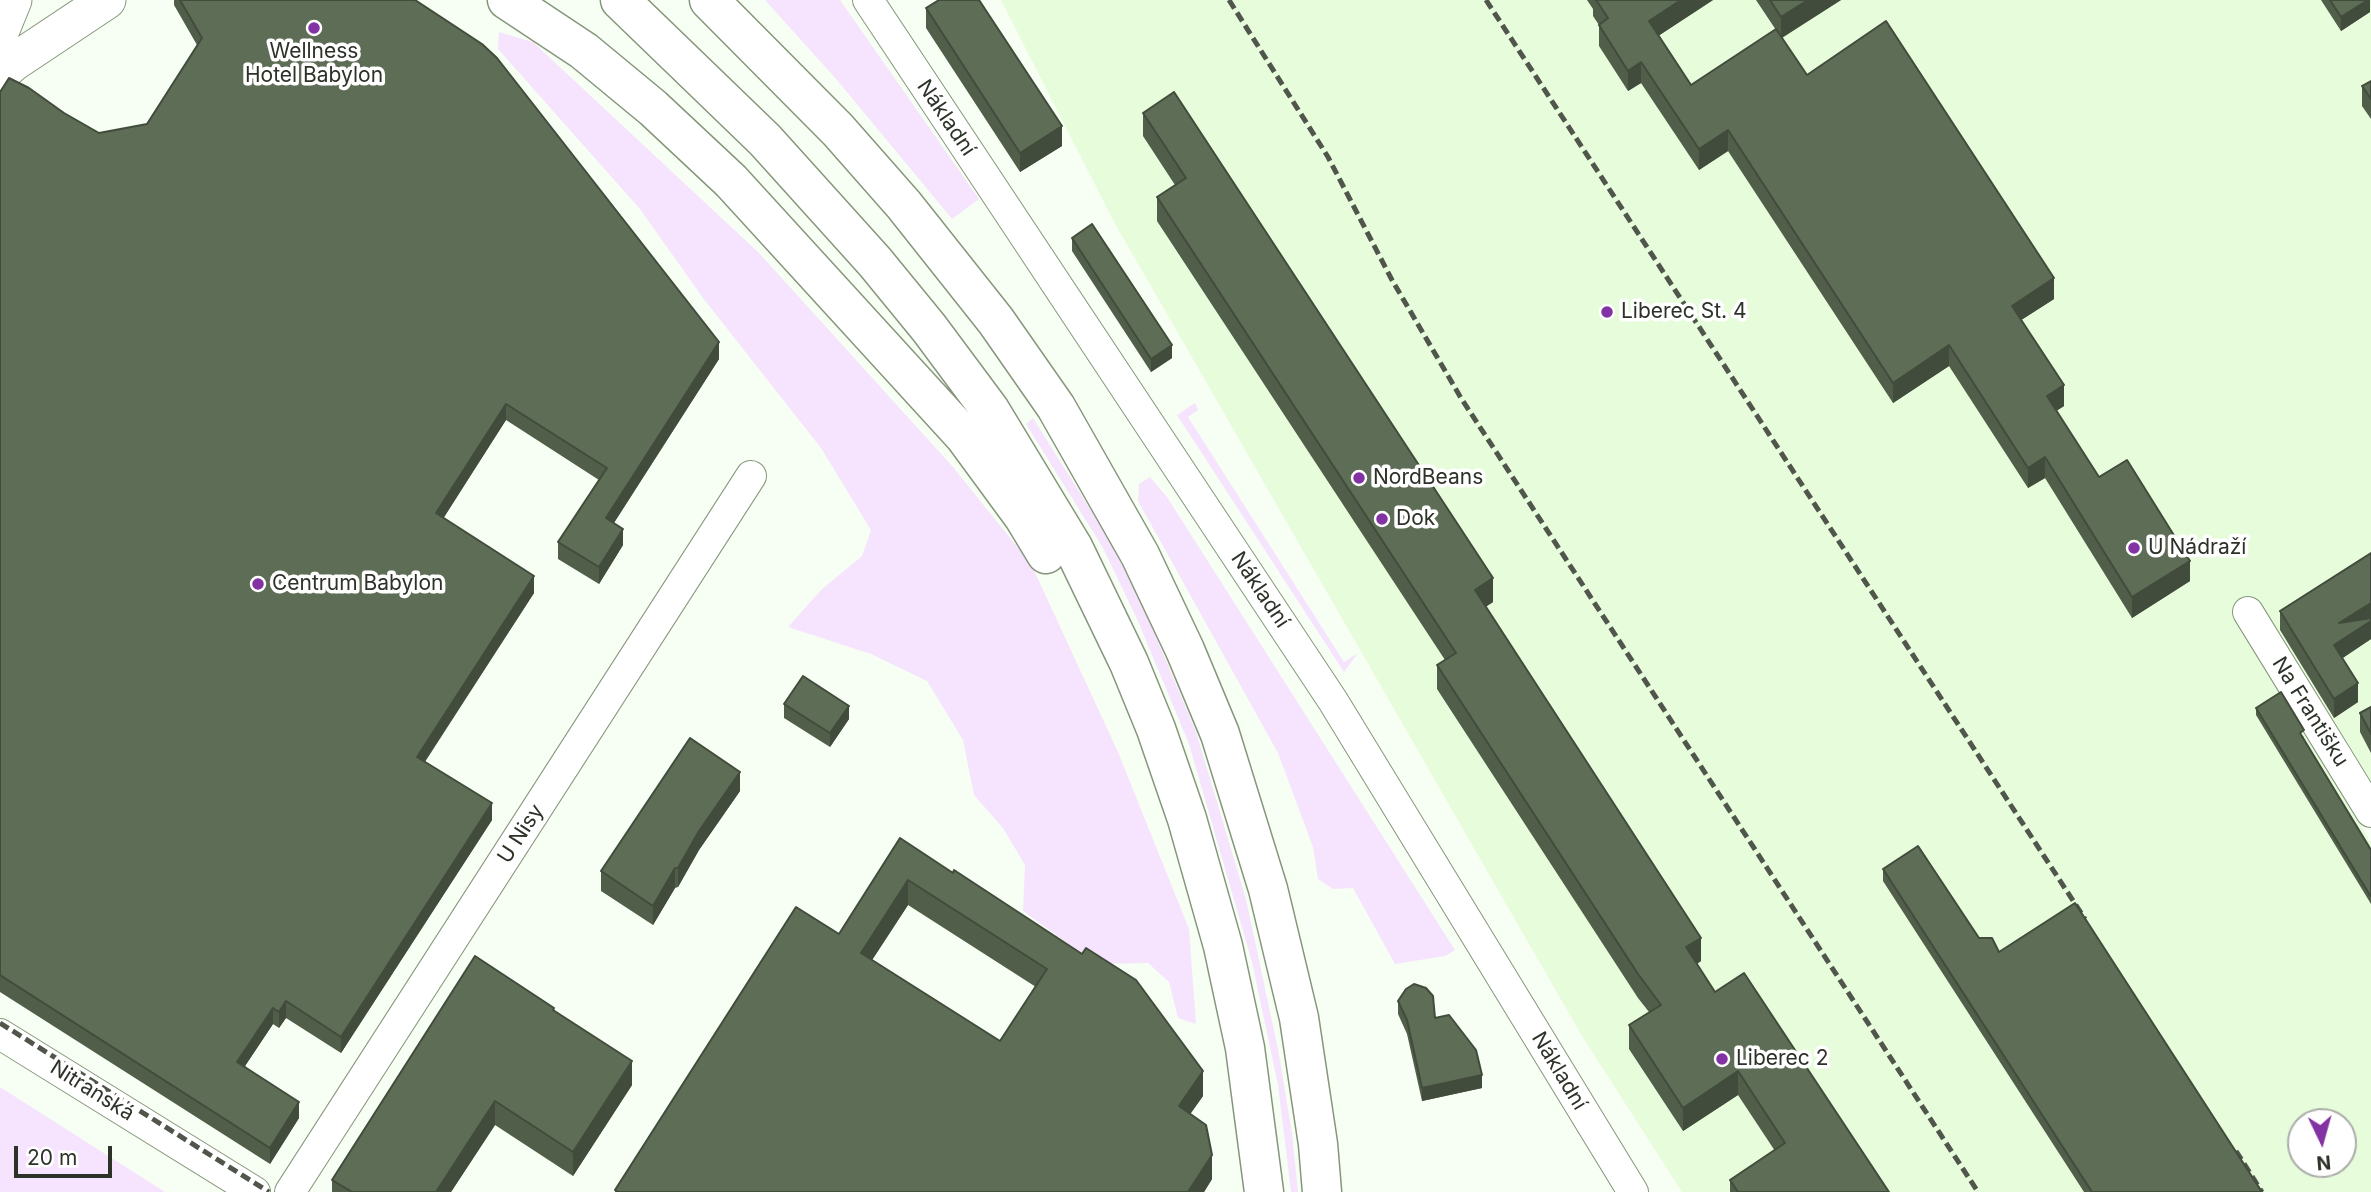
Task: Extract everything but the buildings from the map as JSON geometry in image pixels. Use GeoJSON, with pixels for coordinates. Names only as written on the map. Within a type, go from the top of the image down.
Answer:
{"type":"FeatureCollection","features":[{"type":"Feature","properties":{"kind":"highway"},"geometry":{"type":"LineString","coordinates":[[507,0],[584,51],[653,108],[731,181],[956,427],[1023,516],[1156,729]]}},
{"type":"Feature","properties":{"kind":"highway"},"geometry":{"type":"LineString","coordinates":[[620,0],[765,140],[875,262],[929,328],[982,400],[1073,547],[1129,663],[1156,729],[1187,819],[1223,946],[1245,1048],[1264,1192]]}},
{"type":"Feature","properties":{"kind":"highway"},"geometry":{"type":"LineString","coordinates":[[709,0],[838,130],[904,205],[996,321],[1056,407],[1140,555],[1185,650],[1220,734],[1268,889],[1298,1018],[1318,1144],[1322,1192]]}},
{"type":"Feature","properties":{"kind":"street"},"geometry":{"type":"LineString","coordinates":[[0,32],[13,0]]}},
{"type":"Feature","properties":{"kind":"street"},"geometry":{"type":"LineString","coordinates":[[0,74],[13,62],[107,0]]}},
{"type":"Feature","properties":{"kind":"street","name":"Nákladní"},"geometry":{"type":"LineString","coordinates":[[868,0],[1333,701],[1633,1192]]}},
{"type":"Feature","properties":{"kind":"street","name":"U Nisy"},"geometry":{"type":"LineString","coordinates":[[290,1192],[751,476]]}},
{"type":"Feature","properties":{"kind":"street","name":"Na Františku"},"geometry":{"type":"LineString","coordinates":[[2248,612],[2371,812]]}},
{"type":"Feature","properties":{"kind":"street","name":"Nitranská"},"geometry":{"type":"LineString","coordinates":[[0,1034],[255,1192]]}},
{"type":"Feature","properties":{"kind":"shaded area"},"geometry":{"type":"Polygon","coordinates":[[[765,0],[840,0],[979,199],[952,219],[837,80],[765,0]]]}},
{"type":"Feature","properties":{"kind":"shaded area"},"geometry":{"type":"Polygon","coordinates":[[[1001,0],[2371,0],[2371,785],[2315,748],[2371,843],[2371,1192],[1682,1192],[1582,1036],[1113,220],[1001,0]]]}},
{"type":"Feature","properties":{"kind":"shaded area"},"geometry":{"type":"Polygon","coordinates":[[[499,32],[533,42],[759,253],[953,467],[1031,564],[1118,752],[1189,929],[1196,1024],[1178,1018],[1169,982],[1148,963],[1096,964],[1023,911],[1025,865],[1003,828],[974,795],[963,740],[927,681],[871,654],[788,627],[821,590],[862,556],[871,530],[821,448],[703,298],[640,209],[498,49],[499,32]]]}},
{"type":"Feature","properties":{"kind":"shaded area"},"geometry":{"type":"Polygon","coordinates":[[[1195,403],[1198,410],[1188,417],[1344,662],[1358,653],[1344,672],[1177,415],[1195,403]]]}},
{"type":"Feature","properties":{"kind":"shaded area"},"geometry":{"type":"Polygon","coordinates":[[[1033,418],[1107,536],[1146,613],[1196,732],[1246,899],[1278,1049],[1292,1133],[1298,1192],[1291,1192],[1278,1085],[1252,962],[1189,744],[1137,619],[1103,548],[1026,424],[1033,418]]]}},
{"type":"Feature","properties":{"kind":"shaded area"},"geometry":{"type":"Polygon","coordinates":[[[1150,477],[1167,497],[1455,950],[1445,956],[1395,964],[1353,888],[1333,889],[1318,879],[1313,847],[1278,753],[1138,501],[1139,484],[1150,477]]]}},
{"type":"Feature","properties":{"kind":"shaded area"},"geometry":{"type":"Polygon","coordinates":[[[0,1087],[165,1192],[0,1192],[0,1087]]]}},
{"type":"Feature","properties":{"kind":"railway"},"geometry":{"type":"LineString","coordinates":[[1229,0],[1328,157],[1392,280],[1461,398],[1978,1192]]}},
{"type":"Feature","properties":{"kind":"railway"},"geometry":{"type":"LineString","coordinates":[[1486,0],[2085,919]]}},
{"type":"Feature","properties":{"kind":"railway"},"geometry":{"type":"LineString","coordinates":[[0,1023],[269,1192]]}},
{"type":"Feature","properties":{"kind":"railway"},"geometry":{"type":"LineString","coordinates":[[2236,1151],[2262,1192]]}},
{"type":"Feature","properties":{"kind":"place","name":"Wellness Hotel Babylon"},"geometry":{"type":"Point","coordinates":[314,28]}},
{"type":"Feature","properties":{"kind":"place","name":"Liberec St. 4"},"geometry":{"type":"Point","coordinates":[1607,312]}},
{"type":"Feature","properties":{"kind":"place","name":"NordBeans"},"geometry":{"type":"Point","coordinates":[1359,478]}},
{"type":"Feature","properties":{"kind":"place","name":"Dok"},"geometry":{"type":"Point","coordinates":[1382,519]}},
{"type":"Feature","properties":{"kind":"place","name":"U Nádraží"},"geometry":{"type":"Point","coordinates":[2134,548]}},
{"type":"Feature","properties":{"kind":"place","name":"Centrum Babylon"},"geometry":{"type":"Point","coordinates":[258,584]}},
{"type":"Feature","properties":{"kind":"place","name":"Liberec 2"},"geometry":{"type":"Point","coordinates":[1722,1059]}}]}
